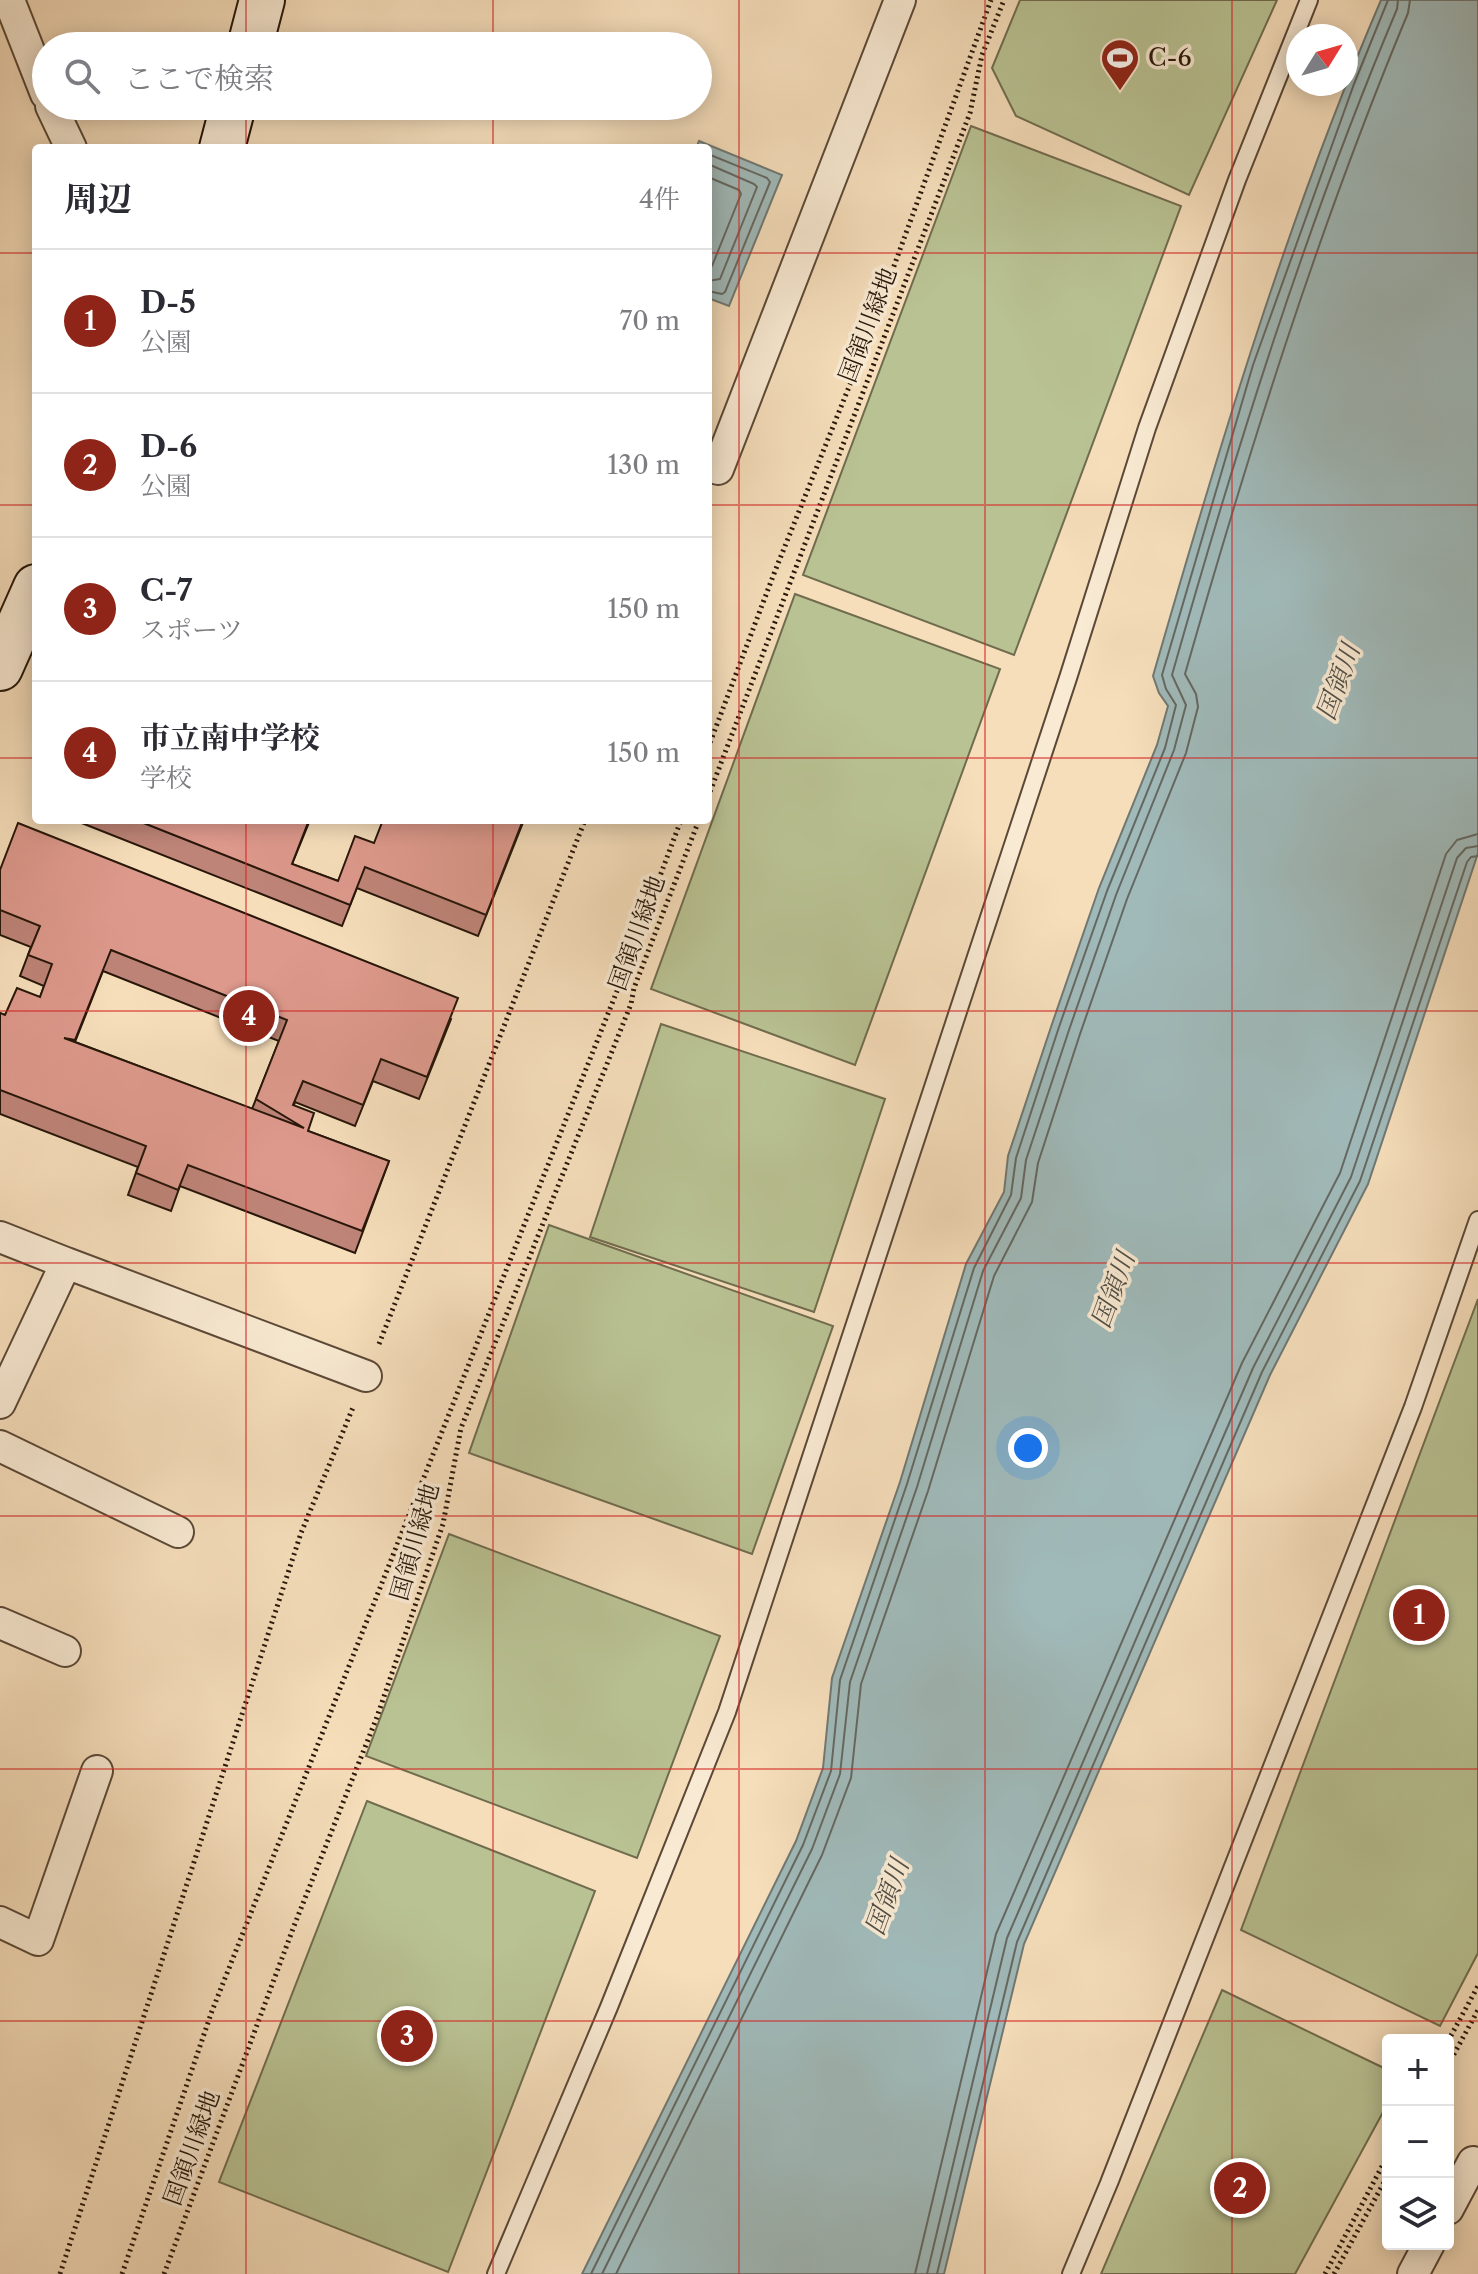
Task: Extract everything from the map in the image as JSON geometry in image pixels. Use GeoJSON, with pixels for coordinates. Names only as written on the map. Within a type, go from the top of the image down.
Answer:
{"type":"FeatureCollection","features":[{"type":"Feature","properties":{"kind":"street"},"geometry":{"type":"LineString","coordinates":[[9,0],[32,58]]}},
{"type":"Feature","properties":{"kind":"street"},"geometry":{"type":"LineString","coordinates":[[254,32],[262,0]]}},
{"type":"Feature","properties":{"kind":"street"},"geometry":{"type":"LineString","coordinates":[[718,469],[900,0]]}},
{"type":"Feature","properties":{"kind":"street"},"geometry":{"type":"LineString","coordinates":[[58,120],[69,144]]}},
{"type":"Feature","properties":{"kind":"street"},"geometry":{"type":"LineString","coordinates":[[223,144],[229,120]]}},
{"type":"Feature","properties":{"kind":"street"},"geometry":{"type":"LineString","coordinates":[[0,668],[32,596]]}},
{"type":"Feature","properties":{"kind":"street"},"geometry":{"type":"LineString","coordinates":[[0,1237],[366,1376]]}},
{"type":"Feature","properties":{"kind":"street"},"geometry":{"type":"LineString","coordinates":[[0,1403],[66,1263]]}},
{"type":"Feature","properties":{"kind":"street"},"geometry":{"type":"LineString","coordinates":[[0,1446],[178,1532]]}},
{"type":"Feature","properties":{"kind":"street"},"geometry":{"type":"LineString","coordinates":[[0,1623],[65,1651]]}},
{"type":"Feature","properties":{"kind":"street"},"geometry":{"type":"LineString","coordinates":[[0,1922],[38,1940],[97,1771]]}},
{"type":"Feature","properties":{"kind":"street"},"geometry":{"type":"LineString","coordinates":[[1454,2198],[1473,2162],[1478,2165]]}},
{"type":"Feature","properties":{"kind":"street"},"geometry":{"type":"LineString","coordinates":[[1413,2274],[1426,2250]]}},
{"type":"Feature","properties":{"kind":"lane"},"geometry":{"type":"LineString","coordinates":[[496,2274],[609,2007],[727,1712],[1147,428],[1237,180],[1309,0]]}},
{"type":"Feature","properties":{"kind":"lane"},"geometry":{"type":"LineString","coordinates":[[1071,2274],[1413,1407],[1478,1220]]}},
{"type":"Feature","properties":{"kind":"path"},"geometry":{"type":"LineString","coordinates":[[712,737],[859,362],[991,0]]}},
{"type":"Feature","properties":{"kind":"path","name":"国領川緑地"},"geometry":{"type":"LineString","coordinates":[[712,787],[970,113],[982,55],[1004,0]]}},
{"type":"Feature","properties":{"kind":"path"},"geometry":{"type":"LineString","coordinates":[[60,2274],[301,1533],[583,824]]}},
{"type":"Feature","properties":{"kind":"path"},"geometry":{"type":"LineString","coordinates":[[122,2274],[212,2011],[617,991],[680,824]]}},
{"type":"Feature","properties":{"kind":"path","name":"国領川緑地"},"geometry":{"type":"LineString","coordinates":[[164,2274],[294,1926],[382,1703],[443,1524],[461,1428],[631,1004],[634,988],[697,824]]}},
{"type":"Feature","properties":{"kind":"path"},"geometry":{"type":"LineString","coordinates":[[1452,2034],[1478,1986]]}},
{"type":"Feature","properties":{"kind":"path"},"geometry":{"type":"LineString","coordinates":[[1454,2054],[1478,2010]]}},
{"type":"Feature","properties":{"kind":"path"},"geometry":{"type":"LineString","coordinates":[[1325,2274],[1382,2166]]}},
{"type":"Feature","properties":{"kind":"path"},"geometry":{"type":"LineString","coordinates":[[1334,2274],[1386,2178]]}},
{"type":"Feature","properties":{"kind":"green space","name":"C-6"},"geometry":{"type":"Polygon","coordinates":[[[1020,0],[1277,0],[1189,195],[1016,116],[992,68],[1020,0]]]}},
{"type":"Feature","properties":{"kind":"green space"},"geometry":{"type":"Polygon","coordinates":[[[971,126],[1181,206],[1014,655],[803,575],[971,126]]]}},
{"type":"Feature","properties":{"kind":"green space"},"geometry":{"type":"Polygon","coordinates":[[[795,594],[1000,669],[855,1065],[651,989],[795,594]]]}},
{"type":"Feature","properties":{"kind":"green space"},"geometry":{"type":"Polygon","coordinates":[[[661,1024],[885,1099],[814,1312],[590,1237],[661,1024]]]}},
{"type":"Feature","properties":{"kind":"green space"},"geometry":{"type":"Polygon","coordinates":[[[549,1225],[833,1326],[752,1554],[469,1453],[549,1225]]]}},
{"type":"Feature","properties":{"kind":"green space"},"geometry":{"type":"Polygon","coordinates":[[[1478,1299],[1478,1953],[1440,2026],[1241,1930],[1478,1299]]]}},
{"type":"Feature","properties":{"kind":"green space"},"geometry":{"type":"Polygon","coordinates":[[[449,1534],[720,1636],[637,1858],[366,1756],[449,1534]]]}},
{"type":"Feature","properties":{"kind":"green space"},"geometry":{"type":"Polygon","coordinates":[[[367,1801],[595,1891],[448,2272],[219,2182],[367,1801]]]}},
{"type":"Feature","properties":{"kind":"green space"},"geometry":{"type":"Polygon","coordinates":[[[1222,1990],[1382,2067],[1382,2114],[1295,2274],[1101,2274],[1222,1990]]]}},
{"type":"Feature","properties":{"kind":"water","name":"国領川"},"geometry":{"type":"Polygon","coordinates":[[[1381,0],[1478,0],[1478,853],[1368,1184],[1270,1375],[1024,1944],[944,2274],[582,2274],[796,1841],[823,1768],[832,1678],[900,1482],[966,1264],[1004,1192],[1008,1156],[1052,1024],[1099,888],[1157,745],[1168,706],[1153,676],[1203,505],[1285,250],[1342,96],[1358,96],[1358,56],[1381,0]]]}},
{"type":"Feature","properties":{"kind":"water"},"geometry":{"type":"Polygon","coordinates":[[[712,146],[782,175],[729,306],[712,300],[712,146]]]}},
{"type":"Feature","properties":{"kind":"building"},"geometry":{"type":"Polygon","coordinates":[[[18,823],[458,998],[427,1077],[381,1059],[363,1105],[303,1081],[293,1105],[314,1113],[308,1131],[389,1161],[362,1231],[188,1165],[178,1190],[136,1173],[146,1146],[0,1090],[0,1013],[5,1015],[17,988],[40,997],[52,964],[28,955],[40,926],[0,910],[0,870],[18,823]],[[111,950],[75,1040],[64,1038],[304,1128],[256,1099],[287,1020],[111,950]]]}},
{"type":"Feature","properties":{"kind":"building"},"geometry":{"type":"Polygon","coordinates":[[[146,824],[307,824],[292,864],[338,881],[355,836],[374,843],[381,824],[521,824],[486,915],[365,867],[350,905],[146,824]]]}},
{"type":"Feature","properties":{"kind":"place","name":"C-6"},"geometry":{"type":"Point","coordinates":[1120,92]}},
{"type":"Feature","properties":{"kind":"place","name":"市立南中学校"},"geometry":{"type":"Point","coordinates":[249,1016]}},
{"type":"Feature","properties":{"kind":"place","name":"D-5"},"geometry":{"type":"Point","coordinates":[1419,1615]}},
{"type":"Feature","properties":{"kind":"place","name":"C-7"},"geometry":{"type":"Point","coordinates":[407,2036]}},
{"type":"Feature","properties":{"kind":"place","name":"D-6"},"geometry":{"type":"Point","coordinates":[1240,2188]}}]}
